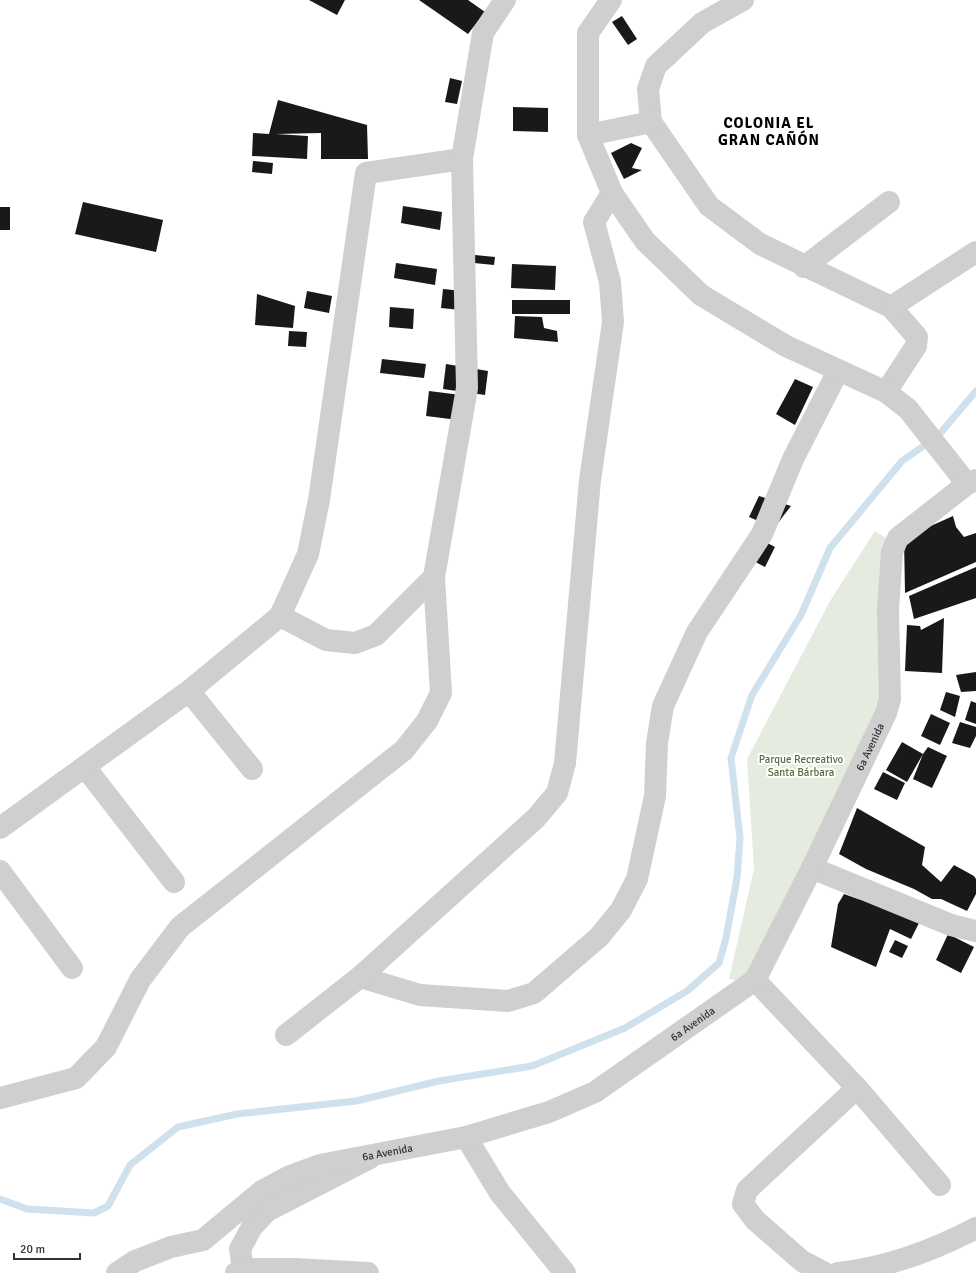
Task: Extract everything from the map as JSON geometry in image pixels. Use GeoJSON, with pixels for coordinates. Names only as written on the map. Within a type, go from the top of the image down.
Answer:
{"type":"FeatureCollection","features":[{"type":"Feature","properties":{"kind":"street"},"geometry":{"type":"LineString","coordinates":[[0,1098],[76,1078],[106,1047],[140,980],[180,927],[404,750],[427,722],[441,693],[434,577],[467,388],[462,159],[482,33],[505,0]]}},
{"type":"Feature","properties":{"kind":"street"},"geometry":{"type":"LineString","coordinates":[[611,0],[588,33],[588,135],[612,193],[646,241],[701,295],[786,346],[886,392],[908,409],[966,478]]}},
{"type":"Feature","properties":{"kind":"street"},"geometry":{"type":"LineString","coordinates":[[743,0],[702,23],[656,66],[648,89],[651,122],[709,206],[760,244],[804,267],[891,307],[917,337],[916,346],[886,392]]}},
{"type":"Feature","properties":{"kind":"street"},"geometry":{"type":"LineString","coordinates":[[588,135],[651,122]]}},
{"type":"Feature","properties":{"kind":"street"},"geometry":{"type":"LineString","coordinates":[[0,828],[189,691],[280,616],[308,554],[319,500],[366,173],[462,159]]}},
{"type":"Feature","properties":{"kind":"street"},"geometry":{"type":"LineString","coordinates":[[286,1035],[360,977],[536,818],[557,793],[565,764],[590,480],[612,322],[610,282],[594,222],[612,193]]}},
{"type":"Feature","properties":{"kind":"street"},"geometry":{"type":"LineString","coordinates":[[804,267],[889,202]]}},
{"type":"Feature","properties":{"kind":"street"},"geometry":{"type":"LineString","coordinates":[[891,307],[976,252]]}},
{"type":"Feature","properties":{"kind":"street"},"geometry":{"type":"LineString","coordinates":[[360,977],[420,995],[508,1001],[534,993],[599,937],[621,910],[637,879],[655,796],[657,743],[663,706],[697,632],[762,534],[793,459],[838,371]]}},
{"type":"Feature","properties":{"kind":"street","name":"6a Avenida"},"geometry":{"type":"LineString","coordinates":[[117,1273],[135,1261],[171,1247],[203,1240],[262,1191],[290,1176],[320,1165],[374,1156],[466,1137],[549,1112],[595,1092],[755,980],[812,868],[886,713],[890,699],[888,609],[892,552],[898,538],[966,478]]}},
{"type":"Feature","properties":{"kind":"street"},"geometry":{"type":"LineString","coordinates":[[280,616],[326,640],[355,643],[376,635],[434,577]]}},
{"type":"Feature","properties":{"kind":"street"},"geometry":{"type":"LineString","coordinates":[[189,691],[252,769]]}},
{"type":"Feature","properties":{"kind":"street"},"geometry":{"type":"LineString","coordinates":[[85,767],[174,882]]}},
{"type":"Feature","properties":{"kind":"street"},"geometry":{"type":"LineString","coordinates":[[812,868],[951,925],[976,931]]}},
{"type":"Feature","properties":{"kind":"street"},"geometry":{"type":"LineString","coordinates":[[0,871],[72,968]]}},
{"type":"Feature","properties":{"kind":"street"},"geometry":{"type":"LineString","coordinates":[[755,980],[857,1088],[940,1185]]}},
{"type":"Feature","properties":{"kind":"street"},"geometry":{"type":"LineString","coordinates":[[825,1273],[802,1260],[756,1220],[743,1204],[747,1190],[857,1088]]}},
{"type":"Feature","properties":{"kind":"street"},"geometry":{"type":"LineString","coordinates":[[466,1137],[500,1192],[565,1273]]}},
{"type":"Feature","properties":{"kind":"street"},"geometry":{"type":"LineString","coordinates":[[368,1273],[295,1269],[239,1271],[240,1249],[252,1227],[267,1211],[374,1156]]}},
{"type":"Feature","properties":{"kind":"street"},"geometry":{"type":"LineString","coordinates":[[838,1273],[883,1264],[922,1252],[976,1228]]}},
{"type":"Feature","properties":{"kind":"green space","name":"Parque Recreativo Santa Bárbara"},"geometry":{"type":"Polygon","coordinates":[[[875,531],[889,540],[882,714],[742,981],[729,979],[754,869],[747,759],[830,601],[875,531]]]}},
{"type":"Feature","properties":{"kind":"building"},"geometry":{"type":"Polygon","coordinates":[[[309,0],[345,0],[337,15],[309,0]]]}},
{"type":"Feature","properties":{"kind":"building"},"geometry":{"type":"Polygon","coordinates":[[[419,0],[468,0],[485,12],[468,34],[419,0]]]}},
{"type":"Feature","properties":{"kind":"building"},"geometry":{"type":"Polygon","coordinates":[[[622,16],[637,39],[628,45],[612,22],[622,16]]]}},
{"type":"Feature","properties":{"kind":"building"},"geometry":{"type":"Polygon","coordinates":[[[450,78],[462,81],[457,104],[445,102],[450,78]]]}},
{"type":"Feature","properties":{"kind":"building"},"geometry":{"type":"Polygon","coordinates":[[[278,100],[367,125],[368,159],[321,159],[321,133],[276,134],[308,136],[307,159],[252,156],[253,133],[269,134],[278,100]]]}},
{"type":"Feature","properties":{"kind":"building"},"geometry":{"type":"Polygon","coordinates":[[[513,107],[548,108],[548,132],[513,131],[513,107]]]}},
{"type":"Feature","properties":{"kind":"building"},"geometry":{"type":"Polygon","coordinates":[[[631,143],[642,148],[632,168],[642,170],[624,179],[611,153],[631,143]]]}},
{"type":"Feature","properties":{"kind":"building"},"geometry":{"type":"Polygon","coordinates":[[[253,161],[273,163],[272,174],[252,172],[253,161]]]}},
{"type":"Feature","properties":{"kind":"building"},"geometry":{"type":"Polygon","coordinates":[[[83,202],[163,220],[156,252],[75,234],[83,202]]]}},
{"type":"Feature","properties":{"kind":"building"},"geometry":{"type":"Polygon","coordinates":[[[403,206],[442,212],[440,230],[401,223],[403,206]]]}},
{"type":"Feature","properties":{"kind":"building"},"geometry":{"type":"Polygon","coordinates":[[[0,207],[10,207],[10,230],[0,230],[0,207]]]}},
{"type":"Feature","properties":{"kind":"building"},"geometry":{"type":"Polygon","coordinates":[[[475,255],[495,257],[494,265],[474,263],[475,255]]]}},
{"type":"Feature","properties":{"kind":"building"},"geometry":{"type":"Polygon","coordinates":[[[396,263],[437,269],[435,285],[394,278],[396,263]]]}},
{"type":"Feature","properties":{"kind":"building"},"geometry":{"type":"Polygon","coordinates":[[[512,264],[556,266],[555,290],[511,288],[512,264]]]}},
{"type":"Feature","properties":{"kind":"building"},"geometry":{"type":"Polygon","coordinates":[[[443,289],[463,291],[461,310],[441,308],[443,289]]]}},
{"type":"Feature","properties":{"kind":"building"},"geometry":{"type":"Polygon","coordinates":[[[307,291],[332,296],[329,313],[304,308],[307,291]]]}},
{"type":"Feature","properties":{"kind":"building"},"geometry":{"type":"Polygon","coordinates":[[[257,294],[295,306],[293,328],[255,325],[257,294]]]}},
{"type":"Feature","properties":{"kind":"building"},"geometry":{"type":"Polygon","coordinates":[[[512,300],[570,300],[570,314],[512,314],[512,300]]]}},
{"type":"Feature","properties":{"kind":"building"},"geometry":{"type":"Polygon","coordinates":[[[390,307],[414,309],[413,329],[389,327],[390,307]]]}},
{"type":"Feature","properties":{"kind":"building"},"geometry":{"type":"Polygon","coordinates":[[[515,316],[542,317],[544,328],[557,331],[558,342],[514,338],[515,316]]]}},
{"type":"Feature","properties":{"kind":"building"},"geometry":{"type":"Polygon","coordinates":[[[289,331],[307,332],[306,347],[288,346],[289,331]]]}},
{"type":"Feature","properties":{"kind":"building"},"geometry":{"type":"Polygon","coordinates":[[[382,359],[426,364],[424,378],[380,373],[382,359]]]}},
{"type":"Feature","properties":{"kind":"building"},"geometry":{"type":"Polygon","coordinates":[[[446,364],[488,371],[485,395],[443,389],[446,364]]]}},
{"type":"Feature","properties":{"kind":"building"},"geometry":{"type":"Polygon","coordinates":[[[795,379],[813,387],[795,425],[776,414],[795,379]]]}},
{"type":"Feature","properties":{"kind":"building"},"geometry":{"type":"Polygon","coordinates":[[[429,391],[461,395],[458,420],[426,416],[429,391]]]}},
{"type":"Feature","properties":{"kind":"building"},"geometry":{"type":"Polygon","coordinates":[[[759,496],[791,506],[774,528],[749,517],[759,496]]]}},
{"type":"Feature","properties":{"kind":"building"},"geometry":{"type":"Polygon","coordinates":[[[953,516],[956,527],[964,537],[976,533],[976,562],[905,593],[904,538],[953,516]]]}},
{"type":"Feature","properties":{"kind":"building"},"geometry":{"type":"Polygon","coordinates":[[[756,537],[775,547],[765,567],[746,557],[756,537]]]}},
{"type":"Feature","properties":{"kind":"building"},"geometry":{"type":"Polygon","coordinates":[[[976,567],[976,598],[914,619],[909,596],[976,567]]]}},
{"type":"Feature","properties":{"kind":"building"},"geometry":{"type":"Polygon","coordinates":[[[944,618],[942,673],[905,671],[907,625],[920,626],[921,630],[944,618]]]}},
{"type":"Feature","properties":{"kind":"building"},"geometry":{"type":"Polygon","coordinates":[[[976,672],[976,691],[961,692],[956,675],[976,672]]]}},
{"type":"Feature","properties":{"kind":"building"},"geometry":{"type":"Polygon","coordinates":[[[946,692],[960,696],[955,717],[940,710],[946,692]]]}},
{"type":"Feature","properties":{"kind":"building"},"geometry":{"type":"Polygon","coordinates":[[[971,701],[976,703],[976,724],[965,720],[971,701]]]}},
{"type":"Feature","properties":{"kind":"building"},"geometry":{"type":"Polygon","coordinates":[[[931,714],[950,723],[940,745],[921,736],[931,714]]]}},
{"type":"Feature","properties":{"kind":"building"},"geometry":{"type":"Polygon","coordinates":[[[960,722],[976,727],[976,736],[970,748],[952,743],[960,722]]]}},
{"type":"Feature","properties":{"kind":"building"},"geometry":{"type":"Polygon","coordinates":[[[902,742],[923,754],[907,782],[886,770],[902,742]]]}},
{"type":"Feature","properties":{"kind":"building"},"geometry":{"type":"Polygon","coordinates":[[[928,747],[947,756],[932,788],[913,779],[923,754],[928,747]]]}},
{"type":"Feature","properties":{"kind":"building"},"geometry":{"type":"Polygon","coordinates":[[[883,772],[905,783],[897,800],[874,789],[883,772]]]}},
{"type":"Feature","properties":{"kind":"building"},"geometry":{"type":"Polygon","coordinates":[[[857,808],[925,847],[922,865],[941,882],[954,865],[974,876],[976,879],[976,894],[967,911],[941,899],[932,899],[914,889],[866,869],[839,854],[857,808]]]}},
{"type":"Feature","properties":{"kind":"building"},"geometry":{"type":"Polygon","coordinates":[[[844,894],[858,899],[889,906],[920,921],[911,939],[890,929],[876,967],[831,947],[838,904],[844,894]]]}},
{"type":"Feature","properties":{"kind":"building"},"geometry":{"type":"Polygon","coordinates":[[[948,934],[974,947],[961,973],[936,960],[948,934]]]}},
{"type":"Feature","properties":{"kind":"building"},"geometry":{"type":"Polygon","coordinates":[[[895,940],[908,946],[902,958],[889,952],[895,940]]]}},
{"type":"Feature","properties":{"kind":"waterway"},"geometry":{"type":"LineString","coordinates":[[0,1199],[27,1209],[94,1213],[108,1206],[130,1165],[178,1127],[237,1114],[356,1101],[439,1081],[532,1066],[625,1028],[687,991],[719,963],[726,938],[737,878],[740,838],[731,758],[752,695],[801,615],[830,548],[902,461],[938,436],[976,391]]}},
{"type":"Feature","properties":{"kind":"district","name":"COLONIA EL GRAN CAÑÓN"},"geometry":{"type":"Point","coordinates":[769,132]}}]}
